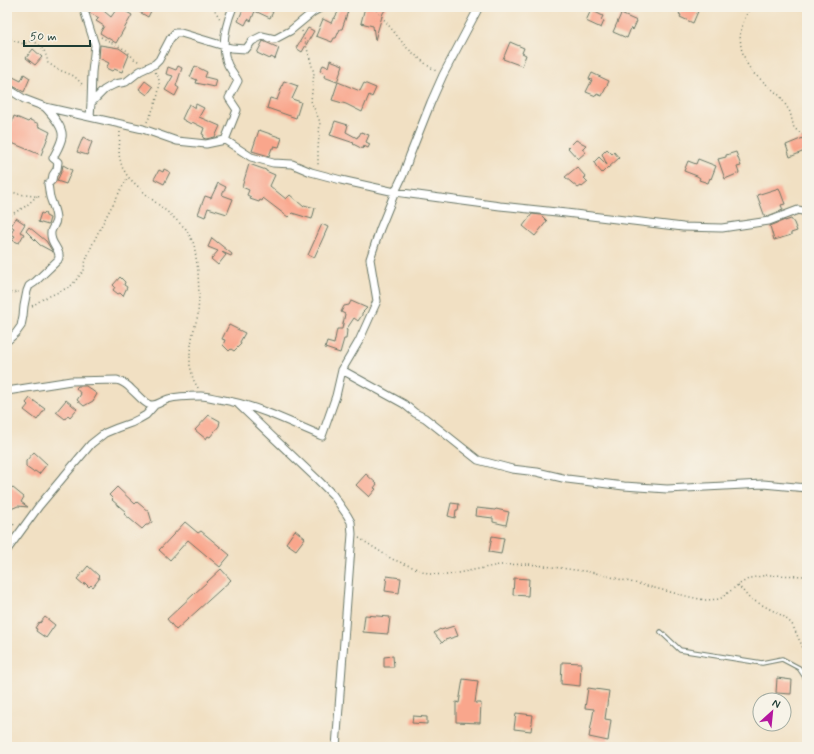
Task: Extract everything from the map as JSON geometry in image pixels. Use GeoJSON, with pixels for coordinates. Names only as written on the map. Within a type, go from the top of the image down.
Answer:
{"type":"FeatureCollection","features":[{"type":"Feature","properties":{"kind":"street"},"geometry":{"type":"LineString","coordinates":[[83,7],[95,45],[90,117]]}},
{"type":"Feature","properties":{"kind":"street"},"geometry":{"type":"LineString","coordinates":[[225,140],[237,110],[229,98],[238,81],[227,64],[223,46],[233,7]]}},
{"type":"Feature","properties":{"kind":"street"},"geometry":{"type":"LineString","coordinates":[[91,103],[104,90],[115,84],[126,82],[140,71],[159,60],[175,32],[231,48],[246,49],[252,41],[262,36],[274,39],[290,31],[313,12],[322,7]]}},
{"type":"Feature","properties":{"kind":"street"},"geometry":{"type":"LineString","coordinates":[[7,550],[39,506],[91,444],[105,433],[131,423],[146,415],[154,406],[166,400],[175,397],[203,396],[236,402],[286,420],[322,436],[336,396],[342,370],[359,341],[377,301],[370,259],[380,229],[443,75],[479,7]]}},
{"type":"Feature","properties":{"kind":"street"},"geometry":{"type":"LineString","coordinates":[[7,88],[24,99],[45,107],[143,129],[177,141],[206,144],[225,140],[251,157],[273,163],[292,164],[310,172],[395,192],[500,206],[683,227],[722,228],[769,221],[798,210],[807,212]]}},
{"type":"Feature","properties":{"kind":"street"},"geometry":{"type":"LineString","coordinates":[[7,340],[21,326],[29,286],[60,257],[51,235],[51,230],[56,219],[48,184],[52,180],[57,169],[58,162],[53,158],[62,138],[63,132],[61,127],[45,107]]}},
{"type":"Feature","properties":{"kind":"street"},"geometry":{"type":"LineString","coordinates":[[342,370],[404,404],[415,413],[425,418],[478,460],[512,469],[537,472],[567,479],[624,486],[667,489],[764,484],[807,488]]}},
{"type":"Feature","properties":{"kind":"street"},"geometry":{"type":"LineString","coordinates":[[7,392],[71,381],[117,380],[123,382],[148,404],[154,406]]}},
{"type":"Feature","properties":{"kind":"street"},"geometry":{"type":"LineString","coordinates":[[236,402],[333,495],[348,515],[351,522],[352,534],[336,747]]}},
{"type":"Feature","properties":{"kind":"lane"},"geometry":{"type":"LineString","coordinates":[[661,632],[680,650],[762,663],[782,660],[799,668],[807,680]]}},
{"type":"Feature","properties":{"kind":"path"},"geometry":{"type":"LineString","coordinates":[[213,7],[226,30]]}},
{"type":"Feature","properties":{"kind":"path"},"geometry":{"type":"LineString","coordinates":[[374,7],[406,47],[427,65],[443,75]]}},
{"type":"Feature","properties":{"kind":"path"},"geometry":{"type":"LineString","coordinates":[[750,7],[744,20],[740,35],[741,48],[746,62],[752,72],[780,96],[790,112],[794,128],[807,138]]}},
{"type":"Feature","properties":{"kind":"path"},"geometry":{"type":"LineString","coordinates":[[300,23],[314,73],[311,101],[320,122],[318,174]]}},
{"type":"Feature","properties":{"kind":"path"},"geometry":{"type":"LineString","coordinates":[[92,32],[126,50],[135,60],[151,66],[158,74],[160,81],[158,91],[152,111],[143,129]]}},
{"type":"Feature","properties":{"kind":"path"},"geometry":{"type":"LineString","coordinates":[[7,37],[24,44],[32,40],[38,44],[45,52],[48,63],[56,69],[74,76],[92,94]]}},
{"type":"Feature","properties":{"kind":"path"},"geometry":{"type":"LineString","coordinates":[[120,124],[119,155],[122,167],[128,177],[186,229],[194,244],[200,294],[198,315],[190,351],[190,365],[193,379],[203,396]]}},
{"type":"Feature","properties":{"kind":"path"},"geometry":{"type":"LineString","coordinates":[[23,316],[30,307],[72,284],[84,270],[84,266],[92,246],[128,177]]}},
{"type":"Feature","properties":{"kind":"path"},"geometry":{"type":"LineString","coordinates":[[7,190],[18,194],[50,198]]}},
{"type":"Feature","properties":{"kind":"path"},"geometry":{"type":"LineString","coordinates":[[7,217],[26,206],[37,196]]}},
{"type":"Feature","properties":{"kind":"path"},"geometry":{"type":"LineString","coordinates":[[7,291],[27,291]]}},
{"type":"Feature","properties":{"kind":"path"},"geometry":{"type":"LineString","coordinates":[[7,514],[18,534]]}},
{"type":"Feature","properties":{"kind":"path"},"geometry":{"type":"LineString","coordinates":[[352,534],[392,558],[430,574],[447,575],[499,565],[529,564],[591,572],[705,600],[720,599],[750,578],[768,575],[807,576]]}},
{"type":"Feature","properties":{"kind":"path"},"geometry":{"type":"LineString","coordinates":[[738,585],[749,598],[783,616],[792,624],[803,648],[807,652]]}},
{"type":"Feature","properties":{"kind":"building"},"geometry":{"type":"Polygon","coordinates":[[[92,7],[99,7],[111,17],[118,7],[132,15],[116,43],[100,33],[104,26],[96,21],[99,18],[90,13],[89,11],[92,7]]]}},
{"type":"Feature","properties":{"kind":"building"},"geometry":{"type":"Polygon","coordinates":[[[131,7],[153,7],[148,17],[131,7]]]}},
{"type":"Feature","properties":{"kind":"building"},"geometry":{"type":"Polygon","coordinates":[[[244,7],[262,7],[273,12],[270,18],[255,11],[251,21],[248,19],[245,25],[238,21],[244,7]]]}},
{"type":"Feature","properties":{"kind":"building"},"geometry":{"type":"Polygon","coordinates":[[[341,7],[348,11],[342,29],[340,29],[336,38],[334,38],[332,42],[316,36],[323,19],[331,23],[341,7]]]}},
{"type":"Feature","properties":{"kind":"building"},"geometry":{"type":"Polygon","coordinates":[[[365,7],[387,7],[383,13],[375,40],[373,26],[361,23],[365,7]]]}},
{"type":"Feature","properties":{"kind":"building"},"geometry":{"type":"Polygon","coordinates":[[[683,7],[693,7],[699,9],[693,23],[680,17],[681,15],[679,14],[683,7]]]}},
{"type":"Feature","properties":{"kind":"building"},"geometry":{"type":"Polygon","coordinates":[[[591,10],[603,16],[601,20],[604,21],[601,28],[586,21],[591,10]]]}},
{"type":"Feature","properties":{"kind":"building"},"geometry":{"type":"Polygon","coordinates":[[[621,14],[637,21],[633,30],[631,28],[627,38],[613,32],[621,14]]]}},
{"type":"Feature","properties":{"kind":"building"},"geometry":{"type":"Polygon","coordinates":[[[308,28],[314,31],[302,52],[296,48],[308,28]]]}},
{"type":"Feature","properties":{"kind":"building"},"geometry":{"type":"Polygon","coordinates":[[[263,41],[279,48],[275,59],[271,57],[270,59],[257,53],[263,41]]]}},
{"type":"Feature","properties":{"kind":"building"},"geometry":{"type":"Polygon","coordinates":[[[510,42],[524,48],[522,53],[526,55],[522,66],[503,59],[510,42]]]}},
{"type":"Feature","properties":{"kind":"building"},"geometry":{"type":"Polygon","coordinates":[[[100,45],[119,48],[129,55],[122,72],[114,69],[112,71],[106,68],[109,63],[99,58],[100,45]]]}},
{"type":"Feature","properties":{"kind":"building"},"geometry":{"type":"Polygon","coordinates":[[[33,49],[42,57],[35,65],[26,58],[33,49]]]}},
{"type":"Feature","properties":{"kind":"building"},"geometry":{"type":"Polygon","coordinates":[[[330,60],[343,65],[337,82],[324,77],[325,73],[320,71],[323,65],[328,67],[330,60]]]}},
{"type":"Feature","properties":{"kind":"building"},"geometry":{"type":"Polygon","coordinates":[[[178,66],[182,68],[176,86],[179,88],[175,96],[165,90],[173,76],[166,74],[168,67],[176,70],[178,66]]]}},
{"type":"Feature","properties":{"kind":"building"},"geometry":{"type":"Polygon","coordinates":[[[195,66],[207,72],[205,77],[217,80],[215,87],[196,83],[197,80],[190,77],[195,66]]]}},
{"type":"Feature","properties":{"kind":"building"},"geometry":{"type":"Polygon","coordinates":[[[592,73],[609,81],[602,96],[597,94],[596,96],[586,92],[592,80],[589,79],[592,73]]]}},
{"type":"Feature","properties":{"kind":"building"},"geometry":{"type":"Polygon","coordinates":[[[7,74],[21,81],[24,74],[30,78],[24,92],[7,83],[7,74]]]}},
{"type":"Feature","properties":{"kind":"building"},"geometry":{"type":"Polygon","coordinates":[[[145,81],[153,87],[147,95],[139,89],[145,81]]]}},
{"type":"Feature","properties":{"kind":"building"},"geometry":{"type":"Polygon","coordinates":[[[284,81],[298,86],[292,99],[301,102],[296,118],[267,108],[270,98],[277,100],[284,81]]]}},
{"type":"Feature","properties":{"kind":"building"},"geometry":{"type":"Polygon","coordinates":[[[338,82],[360,91],[364,83],[376,88],[372,97],[369,95],[362,112],[346,104],[332,100],[338,82]]]}},
{"type":"Feature","properties":{"kind":"building"},"geometry":{"type":"Polygon","coordinates":[[[189,104],[195,108],[196,104],[204,108],[199,117],[220,126],[215,137],[206,139],[203,138],[204,135],[202,134],[204,128],[192,122],[191,124],[182,119],[189,104]]]}},
{"type":"Feature","properties":{"kind":"building"},"geometry":{"type":"Polygon","coordinates":[[[14,116],[28,122],[30,120],[39,124],[38,126],[50,132],[41,155],[7,141],[14,116]]]}},
{"type":"Feature","properties":{"kind":"building"},"geometry":{"type":"Polygon","coordinates":[[[335,121],[348,125],[346,132],[357,138],[361,132],[369,135],[366,142],[370,144],[368,148],[364,146],[363,149],[353,144],[354,143],[330,135],[335,121]]]}},
{"type":"Feature","properties":{"kind":"building"},"geometry":{"type":"Polygon","coordinates":[[[259,130],[282,138],[279,147],[274,146],[269,156],[252,151],[259,130]]]}},
{"type":"Feature","properties":{"kind":"building"},"geometry":{"type":"Polygon","coordinates":[[[83,137],[92,142],[87,155],[77,152],[83,137]]]}},
{"type":"Feature","properties":{"kind":"building"},"geometry":{"type":"Polygon","coordinates":[[[803,138],[807,150],[790,157],[786,145],[803,138]]]}},
{"type":"Feature","properties":{"kind":"building"},"geometry":{"type":"Polygon","coordinates":[[[576,140],[586,145],[582,149],[586,152],[578,159],[568,148],[576,140]]]}},
{"type":"Feature","properties":{"kind":"building"},"geometry":{"type":"Polygon","coordinates":[[[607,149],[612,154],[614,152],[619,158],[602,173],[594,162],[599,157],[607,165],[602,154],[607,149]]]}},
{"type":"Feature","properties":{"kind":"building"},"geometry":{"type":"Polygon","coordinates":[[[736,152],[741,166],[737,167],[739,173],[725,179],[718,159],[736,152]]]}},
{"type":"Feature","properties":{"kind":"building"},"geometry":{"type":"Polygon","coordinates":[[[698,159],[716,166],[708,183],[699,180],[700,178],[697,176],[684,171],[688,161],[696,164],[698,159]]]}},
{"type":"Feature","properties":{"kind":"building"},"geometry":{"type":"Polygon","coordinates":[[[249,164],[275,175],[270,186],[286,199],[290,195],[304,207],[304,205],[315,208],[312,219],[292,213],[288,217],[263,198],[262,201],[260,200],[259,202],[250,199],[251,197],[247,195],[249,190],[242,187],[249,164]]]}},
{"type":"Feature","properties":{"kind":"building"},"geometry":{"type":"Polygon","coordinates":[[[63,165],[72,170],[66,184],[57,181],[63,165]]]}},
{"type":"Feature","properties":{"kind":"building"},"geometry":{"type":"Polygon","coordinates":[[[577,167],[586,177],[584,178],[588,182],[582,187],[581,186],[578,188],[565,177],[577,167]]]}},
{"type":"Feature","properties":{"kind":"building"},"geometry":{"type":"Polygon","coordinates":[[[164,169],[170,172],[164,184],[154,179],[159,170],[163,172],[164,169]]]}},
{"type":"Feature","properties":{"kind":"building"},"geometry":{"type":"Polygon","coordinates":[[[218,183],[226,187],[222,195],[233,199],[227,214],[208,208],[205,217],[198,214],[205,196],[211,198],[218,183]]]}},
{"type":"Feature","properties":{"kind":"building"},"geometry":{"type":"Polygon","coordinates":[[[779,188],[785,204],[781,205],[783,210],[765,217],[757,195],[779,188]]]}},
{"type":"Feature","properties":{"kind":"building"},"geometry":{"type":"Polygon","coordinates":[[[45,212],[46,216],[50,218],[48,225],[38,222],[41,213],[43,214],[45,212]]]}},
{"type":"Feature","properties":{"kind":"building"},"geometry":{"type":"Polygon","coordinates":[[[532,214],[541,215],[547,221],[535,236],[523,226],[532,214]]]}},
{"type":"Feature","properties":{"kind":"building"},"geometry":{"type":"Polygon","coordinates":[[[16,218],[25,224],[20,232],[24,234],[19,243],[12,240],[15,236],[11,234],[14,228],[11,226],[16,218]]]}},
{"type":"Feature","properties":{"kind":"building"},"geometry":{"type":"Polygon","coordinates":[[[791,219],[797,231],[791,233],[791,235],[774,240],[770,226],[791,219]]]}},
{"type":"Feature","properties":{"kind":"building"},"geometry":{"type":"Polygon","coordinates":[[[322,224],[328,227],[314,258],[308,255],[322,224]]]}},
{"type":"Feature","properties":{"kind":"building"},"geometry":{"type":"Polygon","coordinates":[[[29,227],[46,241],[53,252],[40,245],[26,231],[29,227]]]}},
{"type":"Feature","properties":{"kind":"building"},"geometry":{"type":"Polygon","coordinates":[[[212,238],[232,254],[231,256],[222,252],[226,255],[218,265],[211,259],[218,251],[208,247],[212,238]]]}},
{"type":"Feature","properties":{"kind":"building"},"geometry":{"type":"Polygon","coordinates":[[[120,277],[125,282],[124,285],[127,287],[123,296],[113,290],[115,287],[113,285],[120,277]]]}},
{"type":"Feature","properties":{"kind":"building"},"geometry":{"type":"Polygon","coordinates":[[[351,301],[367,308],[362,313],[358,321],[354,318],[346,330],[346,339],[344,339],[340,353],[325,348],[327,342],[334,344],[337,329],[342,329],[345,314],[341,312],[344,306],[349,305],[351,301]]]}},
{"type":"Feature","properties":{"kind":"building"},"geometry":{"type":"Polygon","coordinates":[[[229,325],[245,333],[240,342],[241,344],[234,351],[231,349],[229,351],[223,345],[225,340],[222,339],[229,325]]]}},
{"type":"Feature","properties":{"kind":"building"},"geometry":{"type":"Polygon","coordinates":[[[78,386],[86,386],[97,394],[93,401],[84,406],[77,400],[81,394],[76,388],[78,386]]]}},
{"type":"Feature","properties":{"kind":"building"},"geometry":{"type":"Polygon","coordinates":[[[30,398],[45,409],[37,420],[24,410],[28,405],[26,403],[30,398]]]}},
{"type":"Feature","properties":{"kind":"building"},"geometry":{"type":"Polygon","coordinates":[[[66,400],[77,409],[70,417],[68,415],[65,419],[56,412],[66,400]]]}},
{"type":"Feature","properties":{"kind":"building"},"geometry":{"type":"Polygon","coordinates":[[[209,415],[220,421],[219,426],[210,437],[208,436],[206,439],[195,430],[209,415]]]}},
{"type":"Feature","properties":{"kind":"building"},"geometry":{"type":"Polygon","coordinates":[[[34,452],[47,464],[39,474],[26,467],[26,461],[34,452]]]}},
{"type":"Feature","properties":{"kind":"building"},"geometry":{"type":"Polygon","coordinates":[[[366,474],[377,484],[374,488],[376,489],[369,497],[356,485],[366,474]]]}},
{"type":"Feature","properties":{"kind":"building"},"geometry":{"type":"Polygon","coordinates":[[[7,483],[24,497],[21,502],[28,507],[18,506],[11,509],[7,505],[7,483]]]}},
{"type":"Feature","properties":{"kind":"building"},"geometry":{"type":"Polygon","coordinates":[[[117,487],[135,504],[137,502],[149,512],[152,522],[142,529],[124,514],[126,512],[112,500],[113,499],[109,495],[117,487]]]}},
{"type":"Feature","properties":{"kind":"building"},"geometry":{"type":"Polygon","coordinates":[[[451,503],[459,504],[458,510],[456,510],[455,518],[448,516],[451,503]]]}},
{"type":"Feature","properties":{"kind":"building"},"geometry":{"type":"Polygon","coordinates":[[[477,508],[496,509],[509,512],[506,525],[493,522],[493,518],[476,516],[477,508]]]}},
{"type":"Feature","properties":{"kind":"building"},"geometry":{"type":"Polygon","coordinates":[[[185,522],[198,533],[201,531],[230,555],[220,567],[188,540],[170,560],[159,550],[185,522]]]}},
{"type":"Feature","properties":{"kind":"building"},"geometry":{"type":"Polygon","coordinates":[[[295,530],[305,538],[296,550],[286,543],[295,530]]]}},
{"type":"Feature","properties":{"kind":"building"},"geometry":{"type":"Polygon","coordinates":[[[492,536],[504,538],[501,554],[489,552],[492,536]]]}},
{"type":"Feature","properties":{"kind":"building"},"geometry":{"type":"Polygon","coordinates":[[[88,566],[99,576],[99,579],[93,587],[91,585],[89,587],[85,583],[84,585],[77,579],[88,566]]]}},
{"type":"Feature","properties":{"kind":"building"},"geometry":{"type":"Polygon","coordinates":[[[221,569],[231,580],[176,630],[167,619],[221,569]]]}},
{"type":"Feature","properties":{"kind":"building"},"geometry":{"type":"Polygon","coordinates":[[[387,576],[401,578],[399,593],[385,591],[387,576]]]}},
{"type":"Feature","properties":{"kind":"building"},"geometry":{"type":"Polygon","coordinates":[[[514,578],[529,579],[528,596],[513,595],[514,578]]]}},
{"type":"Feature","properties":{"kind":"building"},"geometry":{"type":"Polygon","coordinates":[[[365,615],[390,617],[388,634],[363,632],[365,615]]]}},
{"type":"Feature","properties":{"kind":"building"},"geometry":{"type":"Polygon","coordinates":[[[45,617],[55,625],[46,638],[36,631],[37,629],[35,628],[45,617]]]}},
{"type":"Feature","properties":{"kind":"building"},"geometry":{"type":"Polygon","coordinates":[[[454,626],[458,636],[445,640],[442,643],[434,633],[440,629],[454,626]]]}},
{"type":"Feature","properties":{"kind":"building"},"geometry":{"type":"Polygon","coordinates":[[[393,656],[394,667],[384,667],[384,657],[393,656]]]}},
{"type":"Feature","properties":{"kind":"building"},"geometry":{"type":"Polygon","coordinates":[[[562,662],[581,663],[580,686],[561,684],[562,662]]]}},
{"type":"Feature","properties":{"kind":"building"},"geometry":{"type":"Polygon","coordinates":[[[777,678],[792,680],[791,692],[776,692],[777,678]]]}},
{"type":"Feature","properties":{"kind":"building"},"geometry":{"type":"Polygon","coordinates":[[[463,679],[478,681],[475,703],[481,703],[480,723],[456,722],[456,702],[459,703],[463,679]]]}},
{"type":"Feature","properties":{"kind":"building"},"geometry":{"type":"Polygon","coordinates":[[[588,688],[609,691],[605,719],[611,720],[608,741],[589,737],[594,709],[585,708],[588,688]]]}},
{"type":"Feature","properties":{"kind":"building"},"geometry":{"type":"Polygon","coordinates":[[[516,713],[533,715],[531,731],[514,729],[516,713]]]}},
{"type":"Feature","properties":{"kind":"building"},"geometry":{"type":"Polygon","coordinates":[[[413,716],[427,717],[427,724],[412,723],[413,716]]]}}]}
